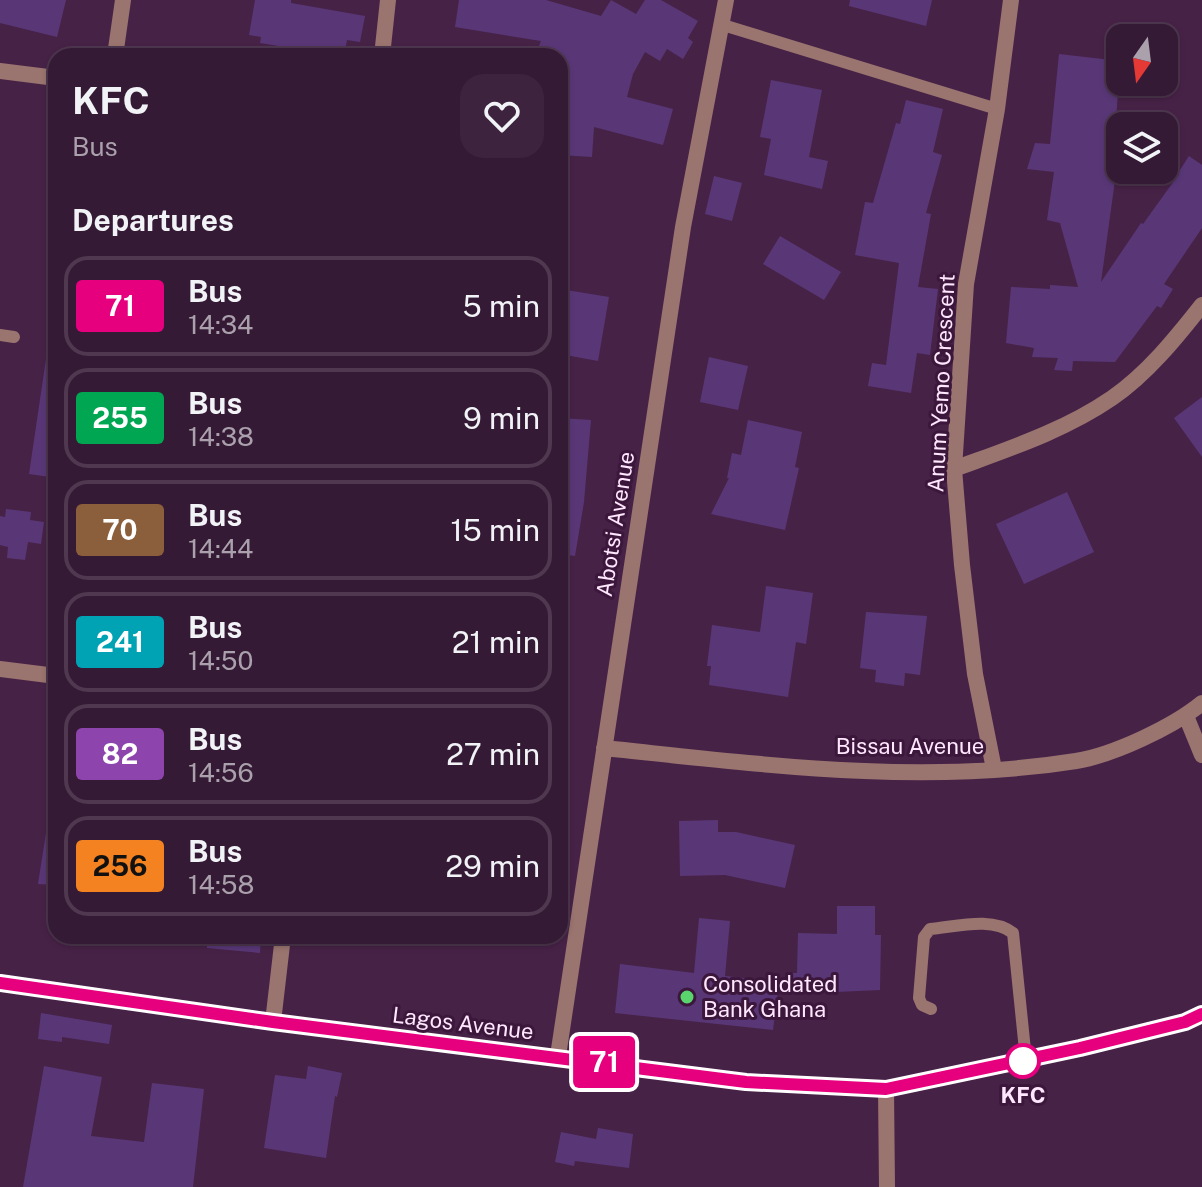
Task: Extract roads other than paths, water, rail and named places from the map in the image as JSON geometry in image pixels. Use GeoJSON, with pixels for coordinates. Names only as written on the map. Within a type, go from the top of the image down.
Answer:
{"type":"FeatureCollection","features":[{"type":"Feature","properties":{"kind":"street"},"geometry":{"type":"LineString","coordinates":[[116,48],[123,0]]}},
{"type":"Feature","properties":{"kind":"street"},"geometry":{"type":"LineString","coordinates":[[383,48],[388,0]]}},
{"type":"Feature","properties":{"kind":"street","name":"Abotsi Avenue"},"geometry":{"type":"LineString","coordinates":[[558,1056],[683,227],[726,0]]}},
{"type":"Feature","properties":{"kind":"street","name":"Anum Yemo Crescent"},"geometry":{"type":"LineString","coordinates":[[994,769],[975,674],[954,469],[966,284],[997,109],[1011,0]]}},
{"type":"Feature","properties":{"kind":"street"},"geometry":{"type":"LineString","coordinates":[[0,71],[48,77]]}},
{"type":"Feature","properties":{"kind":"street"},"geometry":{"type":"LineString","coordinates":[[954,469],[1049,434],[1113,397],[1170,345],[1202,305]]}},
{"type":"Feature","properties":{"kind":"street"},"geometry":{"type":"LineString","coordinates":[[0,669],[48,675]]}},
{"type":"Feature","properties":{"kind":"street","name":"Bissau Avenue"},"geometry":{"type":"LineString","coordinates":[[604,748],[785,767],[929,771],[994,769],[1079,760],[1134,742],[1186,716],[1202,703]]}},
{"type":"Feature","properties":{"kind":"street"},"geometry":{"type":"LineString","coordinates":[[1186,716],[1202,755]]}},
{"type":"Feature","properties":{"kind":"street"},"geometry":{"type":"LineString","coordinates":[[273,1022],[282,944]]}},
{"type":"Feature","properties":{"kind":"street","name":"Lagos Avenue"},"geometry":{"type":"LineString","coordinates":[[0,983],[273,1022],[746,1082],[886,1089],[1026,1060],[1185,1022],[1202,1014]]}},
{"type":"Feature","properties":{"kind":"street"},"geometry":{"type":"LineString","coordinates":[[886,1089],[887,1187]]}},
{"type":"Feature","properties":{"kind":"lane"},"geometry":{"type":"LineString","coordinates":[[723,25],[997,109]]}},
{"type":"Feature","properties":{"kind":"lane"},"geometry":{"type":"LineString","coordinates":[[0,335],[14,337]]}},
{"type":"Feature","properties":{"kind":"lane"},"geometry":{"type":"LineString","coordinates":[[931,1009],[922,1005],[919,998],[924,937],[930,929],[993,924],[1005,926],[1013,933],[1026,1060]]}},
{"type":"Feature","properties":{"kind":"place","name":"Consolidated Bank Ghana"},"geometry":{"type":"Point","coordinates":[687,997]}},
{"type":"Feature","properties":{"kind":"place","name":"KFC"},"geometry":{"type":"Point","coordinates":[1023,1061]}}]}
